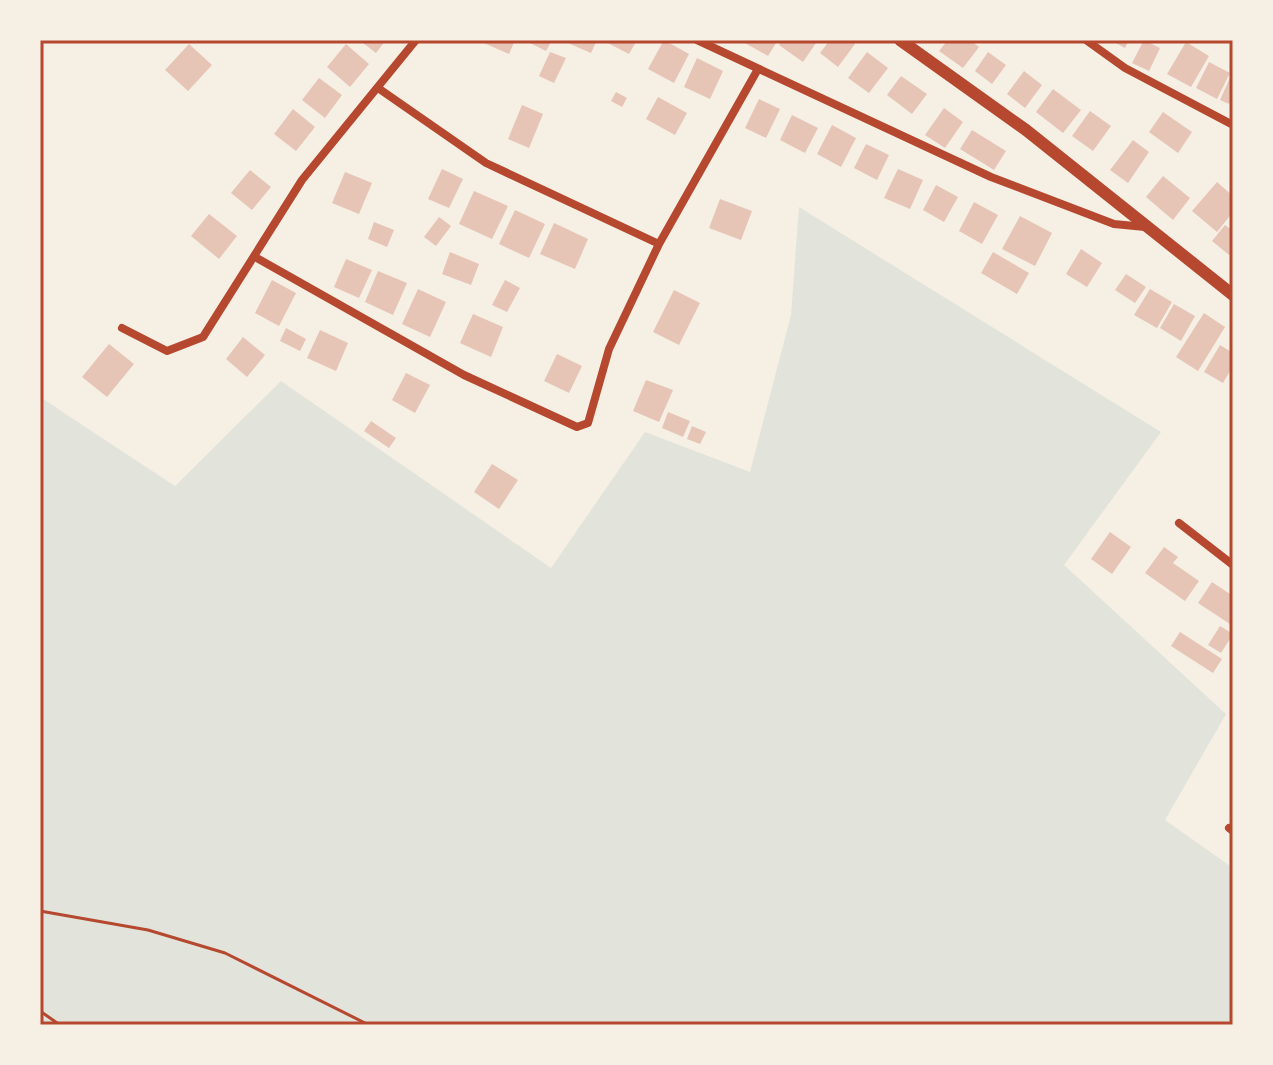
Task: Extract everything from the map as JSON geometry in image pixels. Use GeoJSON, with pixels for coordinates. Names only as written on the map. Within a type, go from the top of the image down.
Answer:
{"type":"FeatureCollection","features":[{"type":"Feature","properties":{"kind":"street"},"geometry":{"type":"LineString","coordinates":[[122,328],[167,351],[203,337],[302,180],[416,40]]}},
{"type":"Feature","properties":{"kind":"street"},"geometry":{"type":"LineString","coordinates":[[697,40],[991,177],[1114,224],[1151,228]]}},
{"type":"Feature","properties":{"kind":"street"},"geometry":{"type":"LineString","coordinates":[[900,40],[1026,130],[1233,295]]}},
{"type":"Feature","properties":{"kind":"street"},"geometry":{"type":"LineString","coordinates":[[1086,40],[1125,68],[1233,125]]}},
{"type":"Feature","properties":{"kind":"street"},"geometry":{"type":"LineString","coordinates":[[255,257],[464,375],[577,427],[588,423],[609,349],[659,244],[758,69]]}},
{"type":"Feature","properties":{"kind":"street"},"geometry":{"type":"LineString","coordinates":[[378,88],[486,163],[659,244]]}},
{"type":"Feature","properties":{"kind":"street"},"geometry":{"type":"LineString","coordinates":[[1179,523],[1233,565]]}},
{"type":"Feature","properties":{"kind":"path"},"geometry":{"type":"LineString","coordinates":[[40,911],[148,930],[225,953],[369,1025]]}},
{"type":"Feature","properties":{"kind":"path"},"geometry":{"type":"LineString","coordinates":[[40,1011],[60,1025]]}},
{"type":"Feature","properties":{"kind":"shaded area"},"geometry":{"type":"Polygon","coordinates":[[[799,207],[1161,432],[1064,565],[1226,714],[1165,820],[1233,868],[1233,1025],[40,1025],[40,397],[175,486],[281,381],[551,568],[645,432],[750,472],[791,315],[799,207]]]}},
{"type":"Feature","properties":{"kind":"building"},"geometry":{"type":"Polygon","coordinates":[[[359,40],[386,40],[376,53],[359,40]]]}},
{"type":"Feature","properties":{"kind":"building"},"geometry":{"type":"Polygon","coordinates":[[[477,40],[515,40],[509,54],[477,40]]]}},
{"type":"Feature","properties":{"kind":"building"},"geometry":{"type":"Polygon","coordinates":[[[524,40],[552,40],[546,51],[524,40]]]}},
{"type":"Feature","properties":{"kind":"building"},"geometry":{"type":"Polygon","coordinates":[[[561,40],[597,40],[591,53],[561,40]]]}},
{"type":"Feature","properties":{"kind":"building"},"geometry":{"type":"Polygon","coordinates":[[[602,40],[637,40],[629,54],[602,40]]]}},
{"type":"Feature","properties":{"kind":"building"},"geometry":{"type":"Polygon","coordinates":[[[664,40],[689,54],[674,83],[648,69],[664,40]]]}},
{"type":"Feature","properties":{"kind":"building"},"geometry":{"type":"Polygon","coordinates":[[[747,40],[778,40],[768,56],[745,43],[747,40]]]}},
{"type":"Feature","properties":{"kind":"building"},"geometry":{"type":"Polygon","coordinates":[[[782,40],[818,40],[803,62],[779,45],[782,40]]]}},
{"type":"Feature","properties":{"kind":"building"},"geometry":{"type":"Polygon","coordinates":[[[830,40],[850,40],[855,44],[838,67],[820,53],[830,40]]]}},
{"type":"Feature","properties":{"kind":"building"},"geometry":{"type":"Polygon","coordinates":[[[948,40],[970,40],[979,47],[963,68],[939,51],[948,40]]]}},
{"type":"Feature","properties":{"kind":"building"},"geometry":{"type":"Polygon","coordinates":[[[1110,40],[1129,40],[1125,48],[1110,40]]]}},
{"type":"Feature","properties":{"kind":"building"},"geometry":{"type":"Polygon","coordinates":[[[1144,40],[1160,48],[1149,71],[1132,63],[1144,40]]]}},
{"type":"Feature","properties":{"kind":"building"},"geometry":{"type":"Polygon","coordinates":[[[1186,42],[1209,56],[1191,87],[1167,74],[1186,42]]]}},
{"type":"Feature","properties":{"kind":"building"},"geometry":{"type":"Polygon","coordinates":[[[189,44],[212,65],[188,91],[165,70],[189,44]]]}},
{"type":"Feature","properties":{"kind":"building"},"geometry":{"type":"Polygon","coordinates":[[[346,44],[369,64],[350,87],[327,67],[346,44]]]}},
{"type":"Feature","properties":{"kind":"building"},"geometry":{"type":"Polygon","coordinates":[[[550,52],[566,58],[554,83],[539,76],[550,52]]]}},
{"type":"Feature","properties":{"kind":"building"},"geometry":{"type":"Polygon","coordinates":[[[867,52],[888,68],[869,93],[848,78],[867,52]]]}},
{"type":"Feature","properties":{"kind":"building"},"geometry":{"type":"Polygon","coordinates":[[[988,52],[1006,65],[992,84],[975,71],[988,52]]]}},
{"type":"Feature","properties":{"kind":"building"},"geometry":{"type":"Polygon","coordinates":[[[697,58],[723,71],[710,99],[684,87],[697,58]]]}},
{"type":"Feature","properties":{"kind":"building"},"geometry":{"type":"Polygon","coordinates":[[[1209,62],[1230,73],[1217,99],[1196,88],[1209,62]]]}},
{"type":"Feature","properties":{"kind":"building"},"geometry":{"type":"Polygon","coordinates":[[[1024,71],[1042,85],[1025,108],[1007,94],[1024,71]]]}},
{"type":"Feature","properties":{"kind":"building"},"geometry":{"type":"Polygon","coordinates":[[[1233,71],[1233,95],[1229,104],[1220,100],[1233,71]]]}},
{"type":"Feature","properties":{"kind":"building"},"geometry":{"type":"Polygon","coordinates":[[[901,76],[927,94],[912,114],[887,95],[901,76]]]}},
{"type":"Feature","properties":{"kind":"building"},"geometry":{"type":"Polygon","coordinates":[[[319,78],[342,95],[325,118],[302,100],[319,78]]]}},
{"type":"Feature","properties":{"kind":"building"},"geometry":{"type":"Polygon","coordinates":[[[1053,89],[1081,110],[1063,133],[1036,112],[1053,89]]]}},
{"type":"Feature","properties":{"kind":"building"},"geometry":{"type":"Polygon","coordinates":[[[616,92],[627,98],[622,107],[611,101],[616,92]]]}},
{"type":"Feature","properties":{"kind":"building"},"geometry":{"type":"Polygon","coordinates":[[[658,97],[687,113],[675,135],[646,119],[658,97]]]}},
{"type":"Feature","properties":{"kind":"building"},"geometry":{"type":"Polygon","coordinates":[[[759,99],[780,109],[766,138],[745,128],[759,99]]]}},
{"type":"Feature","properties":{"kind":"building"},"geometry":{"type":"Polygon","coordinates":[[[522,105],[543,114],[529,148],[508,139],[522,105]]]}},
{"type":"Feature","properties":{"kind":"building"},"geometry":{"type":"Polygon","coordinates":[[[944,108],[963,122],[945,148],[925,135],[944,108]]]}},
{"type":"Feature","properties":{"kind":"building"},"geometry":{"type":"Polygon","coordinates":[[[293,109],[315,127],[296,151],[274,134],[293,109]]]}},
{"type":"Feature","properties":{"kind":"building"},"geometry":{"type":"Polygon","coordinates":[[[1090,111],[1111,126],[1093,151],[1072,136],[1090,111]]]}},
{"type":"Feature","properties":{"kind":"building"},"geometry":{"type":"Polygon","coordinates":[[[1163,112],[1192,132],[1178,153],[1149,132],[1163,112]]]}},
{"type":"Feature","properties":{"kind":"building"},"geometry":{"type":"Polygon","coordinates":[[[792,115],[818,128],[805,153],[780,140],[792,115]]]}},
{"type":"Feature","properties":{"kind":"building"},"geometry":{"type":"Polygon","coordinates":[[[832,125],[856,138],[841,167],[817,154],[832,125]]]}},
{"type":"Feature","properties":{"kind":"building"},"geometry":{"type":"Polygon","coordinates":[[[972,130],[1006,151],[994,170],[960,149],[972,130]]]}},
{"type":"Feature","properties":{"kind":"building"},"geometry":{"type":"Polygon","coordinates":[[[1133,140],[1149,152],[1128,183],[1110,170],[1133,140]]]}},
{"type":"Feature","properties":{"kind":"building"},"geometry":{"type":"Polygon","coordinates":[[[866,144],[889,155],[877,180],[854,168],[866,144]]]}},
{"type":"Feature","properties":{"kind":"building"},"geometry":{"type":"Polygon","coordinates":[[[442,169],[463,179],[449,208],[428,199],[442,169]]]}},
{"type":"Feature","properties":{"kind":"building"},"geometry":{"type":"Polygon","coordinates":[[[898,169],[923,180],[910,209],[884,198],[898,169]]]}},
{"type":"Feature","properties":{"kind":"building"},"geometry":{"type":"Polygon","coordinates":[[[250,170],[271,187],[252,210],[231,193],[250,170]]]}},
{"type":"Feature","properties":{"kind":"building"},"geometry":{"type":"Polygon","coordinates":[[[345,172],[372,183],[359,214],[332,203],[345,172]]]}},
{"type":"Feature","properties":{"kind":"building"},"geometry":{"type":"Polygon","coordinates":[[[1163,176],[1190,198],[1173,220],[1146,197],[1163,176]]]}},
{"type":"Feature","properties":{"kind":"building"},"geometry":{"type":"Polygon","coordinates":[[[1217,182],[1233,196],[1233,212],[1217,232],[1192,211],[1217,182]]]}},
{"type":"Feature","properties":{"kind":"building"},"geometry":{"type":"Polygon","coordinates":[[[936,185],[958,197],[944,222],[923,210],[936,185]]]}},
{"type":"Feature","properties":{"kind":"building"},"geometry":{"type":"Polygon","coordinates":[[[474,191],[508,206],[492,239],[459,224],[474,191]]]}},
{"type":"Feature","properties":{"kind":"building"},"geometry":{"type":"Polygon","coordinates":[[[720,199],[752,211],[741,240],[709,228],[720,199]]]}},
{"type":"Feature","properties":{"kind":"building"},"geometry":{"type":"Polygon","coordinates":[[[974,202],[998,215],[982,244],[959,231],[974,202]]]}},
{"type":"Feature","properties":{"kind":"building"},"geometry":{"type":"Polygon","coordinates":[[[515,210],[545,224],[529,258],[499,244],[515,210]]]}},
{"type":"Feature","properties":{"kind":"building"},"geometry":{"type":"Polygon","coordinates":[[[209,214],[237,236],[219,259],[191,236],[209,214]]]}},
{"type":"Feature","properties":{"kind":"building"},"geometry":{"type":"Polygon","coordinates":[[[1020,216],[1052,233],[1035,266],[1002,249],[1020,216]]]}},
{"type":"Feature","properties":{"kind":"building"},"geometry":{"type":"Polygon","coordinates":[[[439,217],[451,226],[436,246],[424,237],[439,217]]]}},
{"type":"Feature","properties":{"kind":"building"},"geometry":{"type":"Polygon","coordinates":[[[374,222],[394,230],[387,247],[368,239],[374,222]]]}},
{"type":"Feature","properties":{"kind":"building"},"geometry":{"type":"Polygon","coordinates":[[[554,223],[588,239],[575,269],[540,254],[554,223]]]}},
{"type":"Feature","properties":{"kind":"building"},"geometry":{"type":"Polygon","coordinates":[[[1225,225],[1233,231],[1233,250],[1229,255],[1212,241],[1225,225]]]}},
{"type":"Feature","properties":{"kind":"building"},"geometry":{"type":"Polygon","coordinates":[[[1081,249],[1102,263],[1087,287],[1066,274],[1081,249]]]}},
{"type":"Feature","properties":{"kind":"building"},"geometry":{"type":"Polygon","coordinates":[[[450,252],[479,264],[471,285],[442,274],[450,252]]]}},
{"type":"Feature","properties":{"kind":"building"},"geometry":{"type":"Polygon","coordinates":[[[993,252],[1029,273],[1017,294],[981,273],[993,252]]]}},
{"type":"Feature","properties":{"kind":"building"},"geometry":{"type":"Polygon","coordinates":[[[346,259],[372,270],[359,298],[334,287],[346,259]]]}},
{"type":"Feature","properties":{"kind":"building"},"geometry":{"type":"Polygon","coordinates":[[[378,271],[407,283],[393,315],[365,302],[378,271]]]}},
{"type":"Feature","properties":{"kind":"building"},"geometry":{"type":"Polygon","coordinates":[[[1126,274],[1146,287],[1135,303],[1115,290],[1126,274]]]}},
{"type":"Feature","properties":{"kind":"building"},"geometry":{"type":"Polygon","coordinates":[[[272,280],[296,293],[279,326],[255,313],[272,280]]]}},
{"type":"Feature","properties":{"kind":"building"},"geometry":{"type":"Polygon","coordinates":[[[505,280],[520,288],[507,312],[492,305],[505,280]]]}},
{"type":"Feature","properties":{"kind":"building"},"geometry":{"type":"Polygon","coordinates":[[[418,289],[446,302],[430,337],[402,324],[418,289]]]}},
{"type":"Feature","properties":{"kind":"building"},"geometry":{"type":"Polygon","coordinates":[[[1150,289],[1172,302],[1157,328],[1134,315],[1150,289]]]}},
{"type":"Feature","properties":{"kind":"building"},"geometry":{"type":"Polygon","coordinates":[[[674,290],[700,303],[679,345],[653,332],[674,290]]]}},
{"type":"Feature","properties":{"kind":"building"},"geometry":{"type":"Polygon","coordinates":[[[1174,304],[1195,316],[1181,341],[1160,328],[1174,304]]]}},
{"type":"Feature","properties":{"kind":"building"},"geometry":{"type":"Polygon","coordinates":[[[1204,313],[1225,327],[1198,371],[1176,357],[1204,313]]]}},
{"type":"Feature","properties":{"kind":"building"},"geometry":{"type":"Polygon","coordinates":[[[473,314],[503,327],[491,357],[460,343],[473,314]]]}},
{"type":"Feature","properties":{"kind":"building"},"geometry":{"type":"Polygon","coordinates":[[[286,328],[306,339],[300,351],[280,341],[286,328]]]}},
{"type":"Feature","properties":{"kind":"building"},"geometry":{"type":"Polygon","coordinates":[[[320,330],[348,343],[336,371],[307,358],[320,330]]]}},
{"type":"Feature","properties":{"kind":"building"},"geometry":{"type":"Polygon","coordinates":[[[243,337],[265,355],[247,377],[226,359],[243,337]]]}},
{"type":"Feature","properties":{"kind":"building"},"geometry":{"type":"Polygon","coordinates":[[[109,344],[134,364],[107,397],[82,377],[109,344]]]}},
{"type":"Feature","properties":{"kind":"building"},"geometry":{"type":"Polygon","coordinates":[[[1220,345],[1233,353],[1233,366],[1223,383],[1204,372],[1220,345]]]}},
{"type":"Feature","properties":{"kind":"building"},"geometry":{"type":"Polygon","coordinates":[[[557,354],[582,366],[569,393],[544,381],[557,354]]]}},
{"type":"Feature","properties":{"kind":"building"},"geometry":{"type":"Polygon","coordinates":[[[406,373],[430,385],[415,413],[392,400],[406,373]]]}},
{"type":"Feature","properties":{"kind":"building"},"geometry":{"type":"Polygon","coordinates":[[[646,380],[673,390],[659,422],[633,411],[646,380]]]}},
{"type":"Feature","properties":{"kind":"building"},"geometry":{"type":"Polygon","coordinates":[[[668,412],[690,421],[683,437],[662,428],[668,412]]]}},
{"type":"Feature","properties":{"kind":"building"},"geometry":{"type":"Polygon","coordinates":[[[371,421],[396,438],[389,448],[364,431],[371,421]]]}},
{"type":"Feature","properties":{"kind":"building"},"geometry":{"type":"Polygon","coordinates":[[[692,426],[706,432],[700,444],[687,439],[692,426]]]}},
{"type":"Feature","properties":{"kind":"building"},"geometry":{"type":"Polygon","coordinates":[[[492,464],[518,480],[499,509],[474,492],[492,464]]]}},
{"type":"Feature","properties":{"kind":"building"},"geometry":{"type":"Polygon","coordinates":[[[1110,532],[1131,547],[1112,574],[1091,559],[1110,532]]]}},
{"type":"Feature","properties":{"kind":"building"},"geometry":{"type":"Polygon","coordinates":[[[1164,547],[1178,557],[1173,563],[1199,581],[1185,601],[1145,573],[1164,547]]]}},
{"type":"Feature","properties":{"kind":"building"},"geometry":{"type":"Polygon","coordinates":[[[1212,582],[1233,596],[1230,624],[1198,603],[1212,582]]]}},
{"type":"Feature","properties":{"kind":"building"},"geometry":{"type":"Polygon","coordinates":[[[1220,626],[1233,634],[1221,653],[1208,645],[1220,626]]]}},
{"type":"Feature","properties":{"kind":"building"},"geometry":{"type":"Polygon","coordinates":[[[1180,632],[1222,659],[1213,673],[1171,646],[1180,632]]]}}]}
